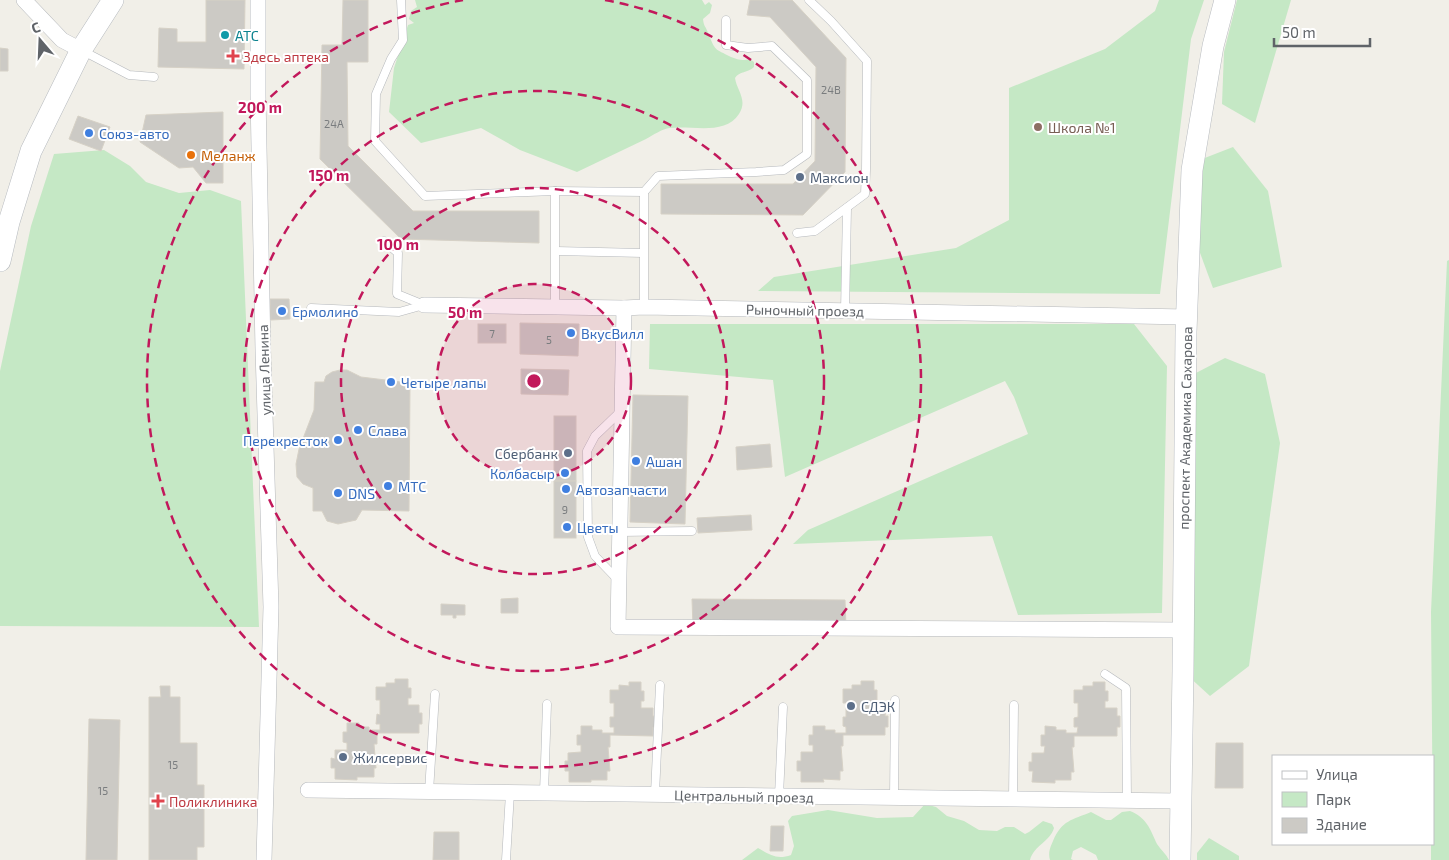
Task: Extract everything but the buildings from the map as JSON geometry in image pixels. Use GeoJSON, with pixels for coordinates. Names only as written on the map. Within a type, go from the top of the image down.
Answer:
{"type":"FeatureCollection","features":[{"type":"Feature","properties":{"kind":"street"},"geometry":{"type":"LineString","coordinates":[[24,0],[62,40],[81,50]]}},
{"type":"Feature","properties":{"kind":"street"},"geometry":{"type":"LineString","coordinates":[[0,261],[9,222],[31,151],[81,50],[113,0]]}},
{"type":"Feature","properties":{"kind":"street","name":"улица Ленина"},"geometry":{"type":"LineString","coordinates":[[258,0],[263,350],[271,607],[264,860]]}},
{"type":"Feature","properties":{"kind":"street","name":"проспект Академика Сахарова"},"geometry":{"type":"LineString","coordinates":[[1180,860],[1187,317],[1192,170],[1213,46],[1225,0]]}},
{"type":"Feature","properties":{"kind":"street","name":"Рыночный проезд"},"geometry":{"type":"LineString","coordinates":[[424,305],[1187,317]]}},
{"type":"Feature","properties":{"kind":"street"},"geometry":{"type":"LineString","coordinates":[[624,308],[618,627],[1184,630]]}},
{"type":"Feature","properties":{"kind":"street","name":"Центральный проезд"},"geometry":{"type":"LineString","coordinates":[[308,790],[1180,801]]}},
{"type":"Feature","properties":{"kind":"lane"},"geometry":{"type":"LineString","coordinates":[[401,0],[402,40],[376,94],[375,141],[425,196],[555,191],[644,192]]}},
{"type":"Feature","properties":{"kind":"lane"},"geometry":{"type":"LineString","coordinates":[[797,233],[815,231],[864,194],[866,170],[867,61],[809,0]]}},
{"type":"Feature","properties":{"kind":"lane"},"geometry":{"type":"LineString","coordinates":[[644,307],[644,192],[658,176],[784,170],[807,154],[807,80],[772,46],[748,48],[726,45],[726,20]]}},
{"type":"Feature","properties":{"kind":"lane"},"geometry":{"type":"LineString","coordinates":[[81,50],[129,75],[154,77]]}},
{"type":"Feature","properties":{"kind":"lane"},"geometry":{"type":"LineString","coordinates":[[555,191],[555,306]]}},
{"type":"Feature","properties":{"kind":"lane"},"geometry":{"type":"LineString","coordinates":[[845,311],[847,208]]}},
{"type":"Feature","properties":{"kind":"lane"},"geometry":{"type":"LineString","coordinates":[[384,241],[398,253],[397,294],[424,305]]}},
{"type":"Feature","properties":{"kind":"lane"},"geometry":{"type":"LineString","coordinates":[[556,252],[643,254]]}},
{"type":"Feature","properties":{"kind":"lane"},"geometry":{"type":"LineString","coordinates":[[312,308],[399,312],[424,305]]}},
{"type":"Feature","properties":{"kind":"lane"},"geometry":{"type":"LineString","coordinates":[[619,581],[595,556],[588,537],[587,451],[595,436],[622,410]]}},
{"type":"Feature","properties":{"kind":"lane"},"geometry":{"type":"LineString","coordinates":[[620,532],[692,531]]}},
{"type":"Feature","properties":{"kind":"lane"},"geometry":{"type":"LineString","coordinates":[[1105,674],[1126,688],[1127,800]]}},
{"type":"Feature","properties":{"kind":"lane"},"geometry":{"type":"LineString","coordinates":[[655,794],[660,685]]}},
{"type":"Feature","properties":{"kind":"lane"},"geometry":{"type":"LineString","coordinates":[[429,792],[435,694]]}},
{"type":"Feature","properties":{"kind":"lane"},"geometry":{"type":"LineString","coordinates":[[894,798],[895,700]]}},
{"type":"Feature","properties":{"kind":"lane"},"geometry":{"type":"LineString","coordinates":[[544,793],[548,704]]}},
{"type":"Feature","properties":{"kind":"lane"},"geometry":{"type":"LineString","coordinates":[[1012,799],[1014,705]]}},
{"type":"Feature","properties":{"kind":"lane"},"geometry":{"type":"LineString","coordinates":[[778,796],[783,707]]}},
{"type":"Feature","properties":{"kind":"lane"},"geometry":{"type":"LineString","coordinates":[[506,860],[510,793]]}},
{"type":"Feature","properties":{"kind":"green space"},"geometry":{"type":"Polygon","coordinates":[[[415,0],[702,0],[705,5],[709,2],[712,5],[710,13],[703,19],[704,26],[714,47],[734,58],[750,59],[754,62],[754,67],[735,78],[742,104],[739,114],[733,121],[717,127],[670,128],[658,132],[577,172],[520,150],[481,128],[421,143],[389,112],[394,68],[408,25],[414,23],[409,19],[411,11],[417,7],[415,0]]]}},
{"type":"Feature","properties":{"kind":"green space"},"geometry":{"type":"Polygon","coordinates":[[[1159,0],[1204,0],[1191,39],[1160,294],[758,291],[774,277],[956,248],[1009,220],[1009,88],[1105,49],[1155,11],[1159,0]]]}},
{"type":"Feature","properties":{"kind":"green space"},"geometry":{"type":"Polygon","coordinates":[[[1237,0],[1291,0],[1255,123],[1222,104],[1224,52],[1237,0]]]}},
{"type":"Feature","properties":{"kind":"green space"},"geometry":{"type":"Polygon","coordinates":[[[1233,147],[1268,191],[1282,267],[1213,288],[1189,223],[1197,161],[1233,147]]]}},
{"type":"Feature","properties":{"kind":"green space"},"geometry":{"type":"Polygon","coordinates":[[[104,150],[130,166],[146,182],[179,193],[210,190],[241,201],[259,627],[0,626],[0,371],[31,226],[54,154],[104,150]]]}},
{"type":"Feature","properties":{"kind":"green space"},"geometry":{"type":"Polygon","coordinates":[[[1449,260],[1449,860],[1431,860],[1431,845],[1434,845],[1434,755],[1432,755],[1431,612],[1447,261],[1449,260]]]}},
{"type":"Feature","properties":{"kind":"green space"},"geometry":{"type":"Polygon","coordinates":[[[650,324],[1134,324],[1167,366],[1162,613],[1018,615],[992,536],[793,544],[808,530],[1028,434],[1014,397],[1005,381],[785,477],[773,380],[649,369],[650,324]]]}},
{"type":"Feature","properties":{"kind":"green space"},"geometry":{"type":"Polygon","coordinates":[[[1225,358],[1265,374],[1280,443],[1249,666],[1210,696],[1187,675],[1190,376],[1225,358]]]}},
{"type":"Feature","properties":{"kind":"green space"},"geometry":{"type":"Polygon","coordinates":[[[925,804],[936,807],[947,816],[964,821],[979,830],[997,831],[1005,827],[1014,827],[1025,834],[1043,821],[1052,824],[1054,828],[1030,860],[742,860],[758,848],[778,857],[791,855],[794,846],[788,821],[792,816],[828,810],[877,818],[913,817],[925,804]]]}},
{"type":"Feature","properties":{"kind":"green space"},"geometry":{"type":"Polygon","coordinates":[[[1130,811],[1144,821],[1169,860],[1098,860],[1096,855],[1081,847],[1073,851],[1071,859],[1073,860],[1050,860],[1050,850],[1056,834],[1068,822],[1091,812],[1106,820],[1111,820],[1122,812],[1130,811]]]}},
{"type":"Feature","properties":{"kind":"green space"},"geometry":{"type":"Polygon","coordinates":[[[1209,838],[1239,856],[1239,860],[1197,860],[1197,853],[1209,838]]]}},
{"type":"Feature","properties":{"kind":"place","name":"АТС"},"geometry":{"type":"Point","coordinates":[225,35]}},
{"type":"Feature","properties":{"kind":"place","name":"Здесь аптека"},"geometry":{"type":"Point","coordinates":[233,56]}},
{"type":"Feature","properties":{"kind":"place","name":"Школа №1"},"geometry":{"type":"Point","coordinates":[1038,127]}},
{"type":"Feature","properties":{"kind":"place","name":"Союз-авто"},"geometry":{"type":"Point","coordinates":[89,133]}},
{"type":"Feature","properties":{"kind":"place","name":"Меланж"},"geometry":{"type":"Point","coordinates":[191,155]}},
{"type":"Feature","properties":{"kind":"place","name":"Максион"},"geometry":{"type":"Point","coordinates":[800,177]}},
{"type":"Feature","properties":{"kind":"place","name":"Ермолино"},"geometry":{"type":"Point","coordinates":[282,311]}},
{"type":"Feature","properties":{"kind":"place","name":"ВкусВилл"},"geometry":{"type":"Point","coordinates":[571,333]}},
{"type":"Feature","properties":{"kind":"place","name":"Четыре лапы"},"geometry":{"type":"Point","coordinates":[391,382]}},
{"type":"Feature","properties":{"kind":"place","name":"Слава"},"geometry":{"type":"Point","coordinates":[358,430]}},
{"type":"Feature","properties":{"kind":"place","name":"Перекресток"},"geometry":{"type":"Point","coordinates":[338,440]}},
{"type":"Feature","properties":{"kind":"place","name":"Сбербанк"},"geometry":{"type":"Point","coordinates":[568,453]}},
{"type":"Feature","properties":{"kind":"place","name":"Ашан"},"geometry":{"type":"Point","coordinates":[636,461]}},
{"type":"Feature","properties":{"kind":"place","name":"Колбасыр"},"geometry":{"type":"Point","coordinates":[565,473]}},
{"type":"Feature","properties":{"kind":"place","name":"МТС"},"geometry":{"type":"Point","coordinates":[388,486]}},
{"type":"Feature","properties":{"kind":"place","name":"Автозапчасти"},"geometry":{"type":"Point","coordinates":[566,489]}},
{"type":"Feature","properties":{"kind":"place","name":"DNS"},"geometry":{"type":"Point","coordinates":[338,493]}},
{"type":"Feature","properties":{"kind":"place","name":"Цветы"},"geometry":{"type":"Point","coordinates":[567,527]}},
{"type":"Feature","properties":{"kind":"place","name":"СДЭК"},"geometry":{"type":"Point","coordinates":[851,706]}},
{"type":"Feature","properties":{"kind":"place","name":"Жилсервис"},"geometry":{"type":"Point","coordinates":[343,757]}},
{"type":"Feature","properties":{"kind":"place","name":"Поликлиника"},"geometry":{"type":"Point","coordinates":[158,801]}}]}
